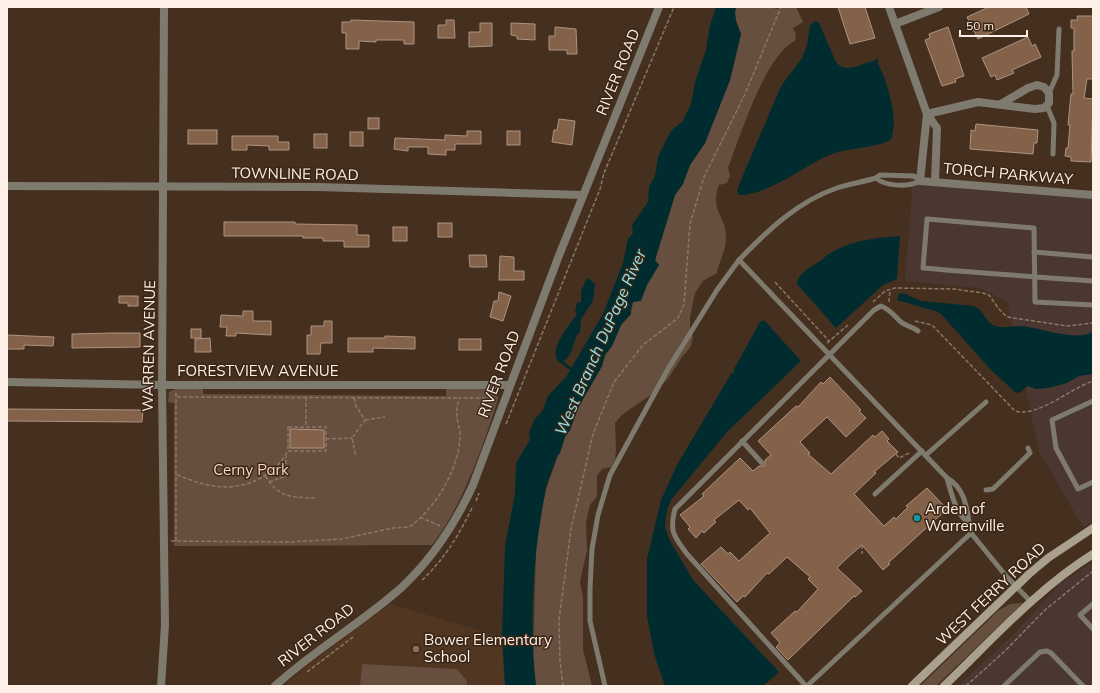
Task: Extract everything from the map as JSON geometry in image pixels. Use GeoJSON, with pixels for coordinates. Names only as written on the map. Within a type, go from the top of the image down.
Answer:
{"type":"FeatureCollection","features":[{"type":"Feature","properties":{"kind":"main road","name":"WEST FERRY ROAD"},"geometry":{"type":"LineString","coordinates":[[912,686],[1048,558],[1093,528]]}},
{"type":"Feature","properties":{"kind":"main road"},"geometry":{"type":"LineString","coordinates":[[944,686],[1066,572],[1093,554]]}},
{"type":"Feature","properties":{"kind":"street","name":"WARREN AVENUE"},"geometry":{"type":"LineString","coordinates":[[161,686],[165,625],[162,385],[164,7]]}},
{"type":"Feature","properties":{"kind":"street","name":"RIVER ROAD"},"geometry":{"type":"LineString","coordinates":[[275,686],[402,587],[430,557],[449,531],[473,486],[509,385],[583,195],[659,7]]}},
{"type":"Feature","properties":{"kind":"street"},"geometry":{"type":"LineString","coordinates":[[889,7],[927,114],[936,128],[934,182]]}},
{"type":"Feature","properties":{"kind":"street"},"geometry":{"type":"LineString","coordinates":[[895,24],[939,7]]}},
{"type":"Feature","properties":{"kind":"street"},"geometry":{"type":"LineString","coordinates":[[927,114],[974,102],[1035,109],[1047,106],[1050,100],[1049,93],[1044,87],[1032,86],[1001,104]]}},
{"type":"Feature","properties":{"kind":"street"},"geometry":{"type":"LineString","coordinates":[[920,181],[927,114]]}},
{"type":"Feature","properties":{"kind":"street","name":"TORCH PARKWAY"},"geometry":{"type":"LineString","coordinates":[[920,181],[1093,195]]}},
{"type":"Feature","properties":{"kind":"street","name":"TOWNLINE ROAD"},"geometry":{"type":"LineString","coordinates":[[7,186],[318,187],[583,195]]}},
{"type":"Feature","properties":{"kind":"street","name":"FORESTVIEW AVENUE"},"geometry":{"type":"LineString","coordinates":[[7,382],[162,385],[509,385]]}},
{"type":"Feature","properties":{"kind":"lane"},"geometry":{"type":"LineString","coordinates":[[1049,93],[1057,75],[1059,29]]}},
{"type":"Feature","properties":{"kind":"lane"},"geometry":{"type":"LineString","coordinates":[[1047,106],[1054,123],[1053,154]]}},
{"type":"Feature","properties":{"kind":"lane"},"geometry":{"type":"LineString","coordinates":[[605,686],[590,621],[590,589],[592,549],[598,515],[610,475],[672,363],[717,290],[739,260],[782,218],[815,198],[836,188],[876,178],[880,175],[914,176],[920,181],[912,185],[881,182],[876,178]]}},
{"type":"Feature","properties":{"kind":"lane"},"geometry":{"type":"LineString","coordinates":[[1093,281],[1035,277],[923,268],[927,219],[1034,228],[1035,277],[1035,302],[1093,306]]}},
{"type":"Feature","properties":{"kind":"lane"},"geometry":{"type":"LineString","coordinates":[[1034,252],[1093,257]]}},
{"type":"Feature","properties":{"kind":"lane"},"geometry":{"type":"LineString","coordinates":[[739,260],[947,478],[955,482],[960,490],[969,514],[971,533],[1032,603]]}},
{"type":"Feature","properties":{"kind":"lane"},"geometry":{"type":"LineString","coordinates":[[918,331],[912,326],[902,324],[890,310],[881,306],[874,310],[675,508],[672,521],[673,535],[687,554],[806,686],[971,533]]}},
{"type":"Feature","properties":{"kind":"lane"},"geometry":{"type":"LineString","coordinates":[[1093,401],[1052,420],[1056,448],[1078,489],[1093,482]]}},
{"type":"Feature","properties":{"kind":"lane"},"geometry":{"type":"LineString","coordinates":[[875,494],[986,402]]}},
{"type":"Feature","properties":{"kind":"lane"},"geometry":{"type":"LineString","coordinates":[[742,441],[762,463]]}},
{"type":"Feature","properties":{"kind":"lane"},"geometry":{"type":"LineString","coordinates":[[986,490],[993,489],[1030,453],[1028,448]]}},
{"type":"Feature","properties":{"kind":"lane"},"geometry":{"type":"LineString","coordinates":[[947,478],[959,512],[963,519],[969,524]]}},
{"type":"Feature","properties":{"kind":"lane"},"geometry":{"type":"LineString","coordinates":[[1093,604],[1080,615],[1093,629]]}},
{"type":"Feature","properties":{"kind":"lane"},"geometry":{"type":"LineString","coordinates":[[1004,686],[1040,652],[1047,650],[1052,653],[1083,686]]}},
{"type":"Feature","properties":{"kind":"path"},"geometry":{"type":"LineString","coordinates":[[563,686],[560,661],[559,620],[572,529],[593,434],[614,382],[643,345],[678,318],[684,304],[690,224],[704,177],[745,94],[781,7]]}},
{"type":"Feature","properties":{"kind":"path"},"geometry":{"type":"LineString","coordinates":[[775,282],[832,344]]}},
{"type":"Feature","properties":{"kind":"path"},"geometry":{"type":"LineString","coordinates":[[869,305],[885,291],[902,288],[973,291],[988,295],[999,309],[1007,316],[1067,326],[1093,323]]}},
{"type":"Feature","properties":{"kind":"path"},"geometry":{"type":"LineString","coordinates":[[890,290],[890,303]]}},
{"type":"Feature","properties":{"kind":"path"},"geometry":{"type":"LineString","coordinates":[[912,320],[932,325],[1015,411],[1026,412],[1042,407],[1082,385],[1093,381]]}},
{"type":"Feature","properties":{"kind":"path"},"geometry":{"type":"LineString","coordinates":[[826,344],[852,321]]}},
{"type":"Feature","properties":{"kind":"path"},"geometry":{"type":"LineString","coordinates":[[175,385],[177,397],[176,541]]}},
{"type":"Feature","properties":{"kind":"path"},"geometry":{"type":"LineString","coordinates":[[177,397],[493,398]]}},
{"type":"Feature","properties":{"kind":"path"},"geometry":{"type":"LineString","coordinates":[[306,397],[306,427]]}},
{"type":"Feature","properties":{"kind":"path"},"geometry":{"type":"LineString","coordinates":[[354,398],[356,406],[365,420]]}},
{"type":"Feature","properties":{"kind":"path"},"geometry":{"type":"LineString","coordinates":[[163,541],[290,542],[342,539],[393,528],[409,527],[441,493],[456,457],[461,436],[457,416],[459,398]]}},
{"type":"Feature","properties":{"kind":"path"},"geometry":{"type":"LineString","coordinates":[[356,457],[352,438],[365,420],[385,417]]}},
{"type":"Feature","properties":{"kind":"path"},"geometry":{"type":"LineString","coordinates":[[177,475],[204,484],[220,486],[242,485],[265,476],[286,454],[288,451],[288,427],[326,427],[326,451],[288,451]]}},
{"type":"Feature","properties":{"kind":"path"},"geometry":{"type":"LineString","coordinates":[[326,439],[352,438]]}},
{"type":"Feature","properties":{"kind":"path"},"geometry":{"type":"LineString","coordinates":[[896,454],[900,458],[912,451]]}},
{"type":"Feature","properties":{"kind":"path"},"geometry":{"type":"LineString","coordinates":[[269,482],[286,476],[286,454]]}},
{"type":"Feature","properties":{"kind":"path"},"geometry":{"type":"LineString","coordinates":[[265,476],[269,482],[285,496],[316,498]]}},
{"type":"Feature","properties":{"kind":"path"},"geometry":{"type":"LineString","coordinates":[[945,510],[952,512]]}},
{"type":"Feature","properties":{"kind":"path"},"geometry":{"type":"LineString","coordinates":[[420,517],[449,531]]}},
{"type":"Feature","properties":{"kind":"path"},"geometry":{"type":"LineString","coordinates":[[862,545],[862,554]]}},
{"type":"Feature","properties":{"kind":"path"},"geometry":{"type":"LineString","coordinates":[[966,686],[1005,651],[1053,603],[1093,571]]}},
{"type":"Feature","properties":{"kind":"shaded area"},"geometry":{"type":"Polygon","coordinates":[[[910,179],[1093,194],[1093,521],[1083,527],[1039,451],[1007,301],[979,288],[905,281],[912,197],[910,179]]]}},
{"type":"Feature","properties":{"kind":"shaded area"},"geometry":{"type":"Polygon","coordinates":[[[1093,562],[1093,686],[958,686],[1014,634],[1059,585],[1093,562]]]}},
{"type":"Feature","properties":{"kind":"shaded area","name":"Bower Elementary School"},"geometry":{"type":"Polygon","coordinates":[[[390,604],[502,637],[505,686],[284,686],[304,668],[390,604]]]}},
{"type":"Feature","properties":{"kind":"green space"},"geometry":{"type":"Polygon","coordinates":[[[736,7],[772,7],[776,9],[782,7],[796,7],[803,22],[793,28],[796,34],[795,41],[784,49],[764,79],[755,98],[728,168],[730,176],[727,183],[719,185],[716,194],[716,201],[717,208],[726,231],[726,243],[717,273],[703,281],[695,293],[690,317],[690,329],[693,337],[691,346],[667,380],[652,394],[623,414],[615,423],[615,460],[611,467],[602,469],[597,476],[597,496],[590,505],[586,522],[587,550],[580,582],[583,597],[583,649],[592,686],[536,686],[533,661],[536,547],[545,492],[565,437],[570,430],[578,408],[602,366],[605,355],[612,346],[621,325],[631,314],[633,302],[636,301],[659,265],[655,260],[675,195],[683,184],[690,165],[705,143],[730,80],[741,34],[736,21],[736,7]]]}},
{"type":"Feature","properties":{"kind":"green space","name":"Cerny Park"},"geometry":{"type":"Polygon","coordinates":[[[178,388],[203,388],[203,394],[446,396],[446,389],[487,389],[496,391],[498,399],[479,456],[463,494],[432,545],[174,546],[174,403],[168,402],[169,392],[178,388]]]}},
{"type":"Feature","properties":{"kind":"green space"},"geometry":{"type":"Polygon","coordinates":[[[1023,603],[936,686],[920,686],[999,610],[1011,604],[1023,603]]]}},
{"type":"Feature","properties":{"kind":"green space"},"geometry":{"type":"Polygon","coordinates":[[[362,664],[457,669],[467,681],[467,686],[360,686],[362,664]]]}},
{"type":"Feature","properties":{"kind":"water","name":"West Branch DuPage River"},"geometry":{"type":"Polygon","coordinates":[[[716,7],[736,7],[736,21],[741,34],[730,80],[705,143],[690,165],[683,184],[675,195],[655,260],[659,265],[647,285],[641,301],[633,302],[630,311],[631,314],[621,325],[612,346],[605,355],[602,366],[578,408],[570,430],[565,437],[560,453],[557,456],[546,489],[535,565],[533,590],[533,639],[536,686],[505,686],[502,637],[505,546],[515,494],[516,463],[530,440],[529,433],[534,420],[543,410],[548,396],[566,377],[603,314],[623,263],[628,239],[633,233],[632,225],[648,202],[649,187],[655,176],[658,157],[668,136],[673,129],[682,122],[691,104],[695,82],[706,50],[710,25],[716,7]]]}},
{"type":"Feature","properties":{"kind":"water"},"geometry":{"type":"Polygon","coordinates":[[[815,21],[819,23],[836,62],[839,65],[850,68],[874,61],[878,58],[878,64],[889,91],[893,112],[894,122],[891,139],[881,144],[832,154],[775,185],[751,194],[739,195],[737,191],[741,180],[781,86],[802,58],[807,45],[810,25],[815,21]]]}},
{"type":"Feature","properties":{"kind":"water"},"geometry":{"type":"Polygon","coordinates":[[[900,236],[897,279],[883,285],[836,328],[797,284],[798,280],[805,271],[838,249],[863,240],[900,236]]]}},
{"type":"Feature","properties":{"kind":"water"},"geometry":{"type":"Polygon","coordinates":[[[587,278],[595,284],[593,301],[581,319],[580,332],[577,335],[572,351],[564,361],[560,363],[556,358],[557,345],[577,314],[575,312],[577,303],[581,302],[581,291],[587,278]]]}},
{"type":"Feature","properties":{"kind":"water"},"geometry":{"type":"Polygon","coordinates":[[[903,293],[921,301],[974,306],[980,310],[990,323],[999,327],[1028,327],[1067,335],[1085,335],[1093,332],[1093,374],[1079,376],[1067,383],[1048,388],[1036,389],[1028,386],[1019,393],[1015,392],[992,371],[941,314],[897,300],[899,294],[903,293]]]}},
{"type":"Feature","properties":{"kind":"water"},"geometry":{"type":"Polygon","coordinates":[[[764,320],[801,361],[726,433],[672,499],[667,509],[665,527],[670,541],[693,580],[779,672],[763,686],[665,686],[655,657],[647,616],[647,559],[661,500],[677,465],[731,374],[734,372],[734,369],[760,322],[764,320]]]}},
{"type":"Feature","properties":{"kind":"building"},"geometry":{"type":"Polygon","coordinates":[[[838,7],[865,7],[875,38],[850,44],[838,7]]]}},
{"type":"Feature","properties":{"kind":"building"},"geometry":{"type":"Polygon","coordinates":[[[989,7],[1026,7],[1029,14],[978,39],[967,17],[989,7]]]}},
{"type":"Feature","properties":{"kind":"building"},"geometry":{"type":"Polygon","coordinates":[[[1077,16],[1093,16],[1093,79],[1087,79],[1084,98],[1093,99],[1091,162],[1071,161],[1071,157],[1065,156],[1066,148],[1068,148],[1070,125],[1068,125],[1071,94],[1073,94],[1072,51],[1074,51],[1074,28],[1071,28],[1071,20],[1078,20],[1077,16]]]}},
{"type":"Feature","properties":{"kind":"building"},"geometry":{"type":"Polygon","coordinates":[[[351,20],[414,22],[414,44],[404,44],[404,40],[376,40],[376,42],[359,41],[359,49],[346,49],[346,33],[342,33],[342,22],[351,22],[351,20]]]}},
{"type":"Feature","properties":{"kind":"building"},"geometry":{"type":"Polygon","coordinates":[[[446,20],[454,20],[455,38],[438,38],[438,25],[446,25],[446,20]]]}},
{"type":"Feature","properties":{"kind":"building"},"geometry":{"type":"Polygon","coordinates":[[[480,23],[492,23],[492,46],[469,47],[469,32],[480,32],[480,23]]]}},
{"type":"Feature","properties":{"kind":"building"},"geometry":{"type":"Polygon","coordinates":[[[511,23],[535,24],[535,40],[517,39],[517,36],[511,35],[511,23]]]}},
{"type":"Feature","properties":{"kind":"building"},"geometry":{"type":"Polygon","coordinates":[[[555,27],[576,29],[577,54],[567,54],[567,50],[549,50],[549,36],[555,36],[555,27]]]}},
{"type":"Feature","properties":{"kind":"building"},"geometry":{"type":"Polygon","coordinates":[[[948,27],[964,76],[955,79],[956,82],[942,86],[925,40],[930,38],[929,34],[948,27]]]}},
{"type":"Feature","properties":{"kind":"building"},"geometry":{"type":"Polygon","coordinates":[[[1028,37],[1032,46],[1035,44],[1041,57],[1012,70],[1014,73],[997,80],[995,75],[991,77],[982,58],[1028,37]]]}},
{"type":"Feature","properties":{"kind":"building"},"geometry":{"type":"Polygon","coordinates":[[[368,118],[379,118],[379,129],[368,129],[368,118]]]}},
{"type":"Feature","properties":{"kind":"building"},"geometry":{"type":"Polygon","coordinates":[[[559,119],[575,121],[572,145],[552,142],[554,130],[557,130],[559,119]]]}},
{"type":"Feature","properties":{"kind":"building"},"geometry":{"type":"Polygon","coordinates":[[[976,124],[1038,130],[1037,143],[1034,143],[1033,154],[970,149],[971,130],[975,131],[976,124]]]}},
{"type":"Feature","properties":{"kind":"building"},"geometry":{"type":"Polygon","coordinates":[[[188,130],[217,130],[217,144],[188,144],[188,130]]]}},
{"type":"Feature","properties":{"kind":"building"},"geometry":{"type":"Polygon","coordinates":[[[467,131],[481,131],[481,144],[455,144],[455,150],[446,150],[446,155],[428,154],[428,147],[408,147],[408,151],[394,149],[395,138],[445,140],[445,135],[467,136],[467,131]]]}},
{"type":"Feature","properties":{"kind":"building"},"geometry":{"type":"Polygon","coordinates":[[[507,131],[520,131],[520,145],[507,145],[507,131]]]}},
{"type":"Feature","properties":{"kind":"building"},"geometry":{"type":"Polygon","coordinates":[[[350,132],[363,132],[363,146],[350,146],[350,132]]]}},
{"type":"Feature","properties":{"kind":"building"},"geometry":{"type":"Polygon","coordinates":[[[314,134],[327,134],[327,148],[314,148],[314,134]]]}},
{"type":"Feature","properties":{"kind":"building"},"geometry":{"type":"Polygon","coordinates":[[[232,136],[278,136],[278,142],[289,142],[289,150],[269,150],[269,146],[247,145],[247,150],[232,150],[232,136]]]}},
{"type":"Feature","properties":{"kind":"building"},"geometry":{"type":"Polygon","coordinates":[[[224,222],[295,222],[295,224],[357,225],[357,235],[369,235],[369,247],[344,247],[344,241],[323,241],[323,238],[303,238],[303,236],[224,236],[224,222]]]}},
{"type":"Feature","properties":{"kind":"building"},"geometry":{"type":"Polygon","coordinates":[[[438,223],[452,223],[452,237],[438,237],[438,223]]]}},
{"type":"Feature","properties":{"kind":"building"},"geometry":{"type":"Polygon","coordinates":[[[393,227],[407,227],[407,241],[393,241],[393,227]]]}},
{"type":"Feature","properties":{"kind":"building"},"geometry":{"type":"Polygon","coordinates":[[[469,255],[486,255],[487,267],[470,267],[469,255]]]}},
{"type":"Feature","properties":{"kind":"building"},"geometry":{"type":"Polygon","coordinates":[[[500,256],[514,257],[514,271],[524,271],[524,280],[499,280],[500,256]]]}},
{"type":"Feature","properties":{"kind":"building"},"geometry":{"type":"Polygon","coordinates":[[[499,292],[511,296],[503,321],[490,317],[494,301],[498,301],[499,292]]]}},
{"type":"Feature","properties":{"kind":"building"},"geometry":{"type":"Polygon","coordinates":[[[119,296],[138,296],[138,306],[128,306],[128,303],[119,303],[119,296]]]}},
{"type":"Feature","properties":{"kind":"building"},"geometry":{"type":"Polygon","coordinates":[[[243,311],[253,311],[253,321],[271,321],[271,335],[236,333],[236,336],[226,336],[227,327],[220,327],[221,315],[243,316],[243,311]]]}},
{"type":"Feature","properties":{"kind":"building"},"geometry":{"type":"Polygon","coordinates":[[[324,321],[332,321],[332,343],[321,343],[320,354],[307,354],[307,335],[311,335],[311,326],[324,326],[324,321]]]}},
{"type":"Feature","properties":{"kind":"building"},"geometry":{"type":"Polygon","coordinates":[[[191,329],[201,329],[201,338],[191,338],[191,329]]]}},
{"type":"Feature","properties":{"kind":"building"},"geometry":{"type":"Polygon","coordinates":[[[140,333],[140,347],[72,348],[72,334],[140,333]]]}},
{"type":"Feature","properties":{"kind":"building"},"geometry":{"type":"Polygon","coordinates":[[[7,335],[54,337],[53,346],[24,345],[24,349],[7,349],[7,335]]]}},
{"type":"Feature","properties":{"kind":"building"},"geometry":{"type":"Polygon","coordinates":[[[385,336],[415,337],[415,349],[373,348],[373,352],[348,352],[348,338],[385,338],[385,336]]]}},
{"type":"Feature","properties":{"kind":"building"},"geometry":{"type":"Polygon","coordinates":[[[210,338],[211,352],[195,352],[195,339],[210,338]]]}},
{"type":"Feature","properties":{"kind":"building"},"geometry":{"type":"Polygon","coordinates":[[[459,339],[481,339],[481,350],[459,350],[459,339]]]}},
{"type":"Feature","properties":{"kind":"building","name":"Arden of Warrenville"},"geometry":{"type":"Polygon","coordinates":[[[830,377],[861,410],[859,411],[866,418],[846,437],[827,417],[800,442],[810,453],[808,454],[831,474],[873,435],[875,437],[882,431],[889,439],[887,441],[898,452],[874,472],[876,473],[854,494],[884,526],[894,517],[896,519],[908,507],[906,506],[927,488],[947,509],[888,563],[890,564],[883,570],[862,545],[846,559],[837,568],[862,591],[855,597],[854,596],[788,660],[776,647],[780,643],[771,633],[795,611],[797,612],[818,589],[808,579],[810,577],[787,557],[769,574],[767,573],[745,597],[743,596],[737,602],[701,564],[721,547],[728,554],[730,552],[739,561],[770,533],[750,508],[748,510],[739,500],[714,520],[716,522],[704,533],[702,531],[696,538],[688,529],[690,527],[680,515],[704,496],[702,494],[740,458],[753,471],[759,466],[765,466],[765,460],[771,455],[758,441],[796,406],[798,407],[821,382],[823,384],[830,377]]]}},
{"type":"Feature","properties":{"kind":"building"},"geometry":{"type":"Polygon","coordinates":[[[7,409],[143,410],[142,422],[7,421],[7,409]]]}},
{"type":"Feature","properties":{"kind":"building"},"geometry":{"type":"Polygon","coordinates":[[[290,429],[324,430],[324,448],[290,448],[290,429]]]}},
{"type":"Feature","properties":{"kind":"waterway","name":"West Branch DuPage River"},"geometry":{"type":"LineString","coordinates":[[562,362],[573,371]]}},
{"type":"Feature","properties":{"kind":"place","name":"Arden of Warrenville"},"geometry":{"type":"Point","coordinates":[917,518]}},
{"type":"Feature","properties":{"kind":"place","name":"Bower Elementary School"},"geometry":{"type":"Point","coordinates":[416,649]}}]}
